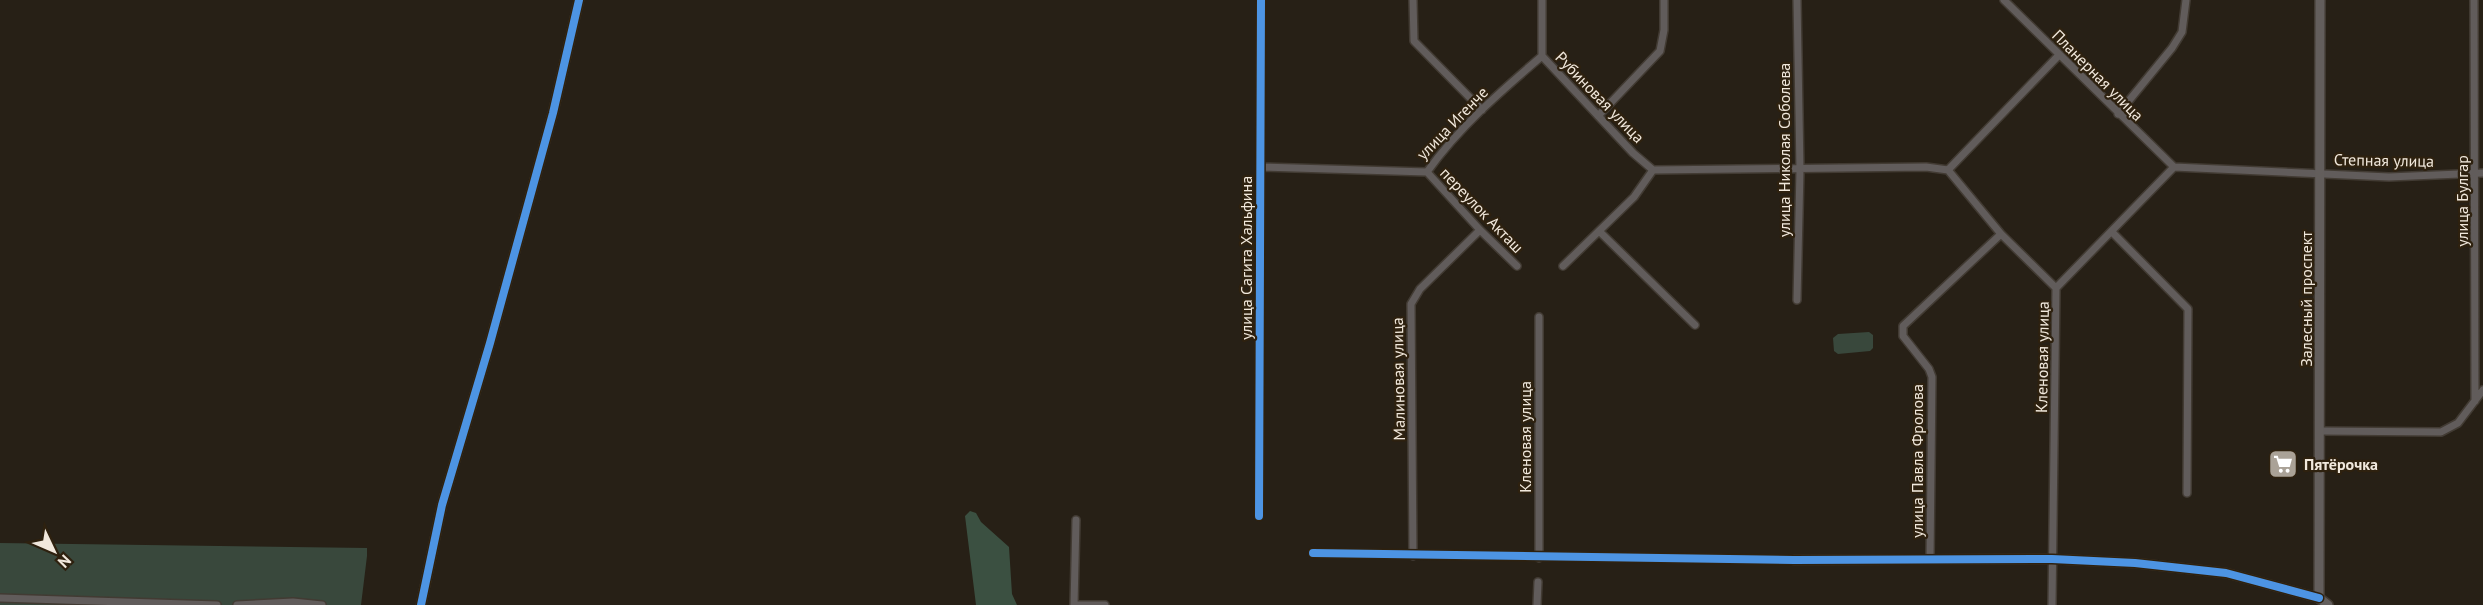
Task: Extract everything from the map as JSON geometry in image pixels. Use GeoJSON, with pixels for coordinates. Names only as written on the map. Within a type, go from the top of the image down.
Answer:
{"type":"FeatureCollection","features":[{"type":"Feature","properties":{"kind":"main road","name":"Залесный проспект"},"geometry":{"type":"LineString","coordinates":[[2319,598],[2320,0]]}},
{"type":"Feature","properties":{"kind":"main road"},"geometry":{"type":"LineString","coordinates":[[2319,598],[2328,605]]}},
{"type":"Feature","properties":{"kind":"street"},"geometry":{"type":"LineString","coordinates":[[421,605],[442,505],[490,343],[553,113],[579,0]]}},
{"type":"Feature","properties":{"kind":"street","name":"улица Сагита Хальфина"},"geometry":{"type":"LineString","coordinates":[[1259,516],[1261,0]]}},
{"type":"Feature","properties":{"kind":"street"},"geometry":{"type":"LineString","coordinates":[[1413,0],[1414,41],[1482,110]]}},
{"type":"Feature","properties":{"kind":"street","name":"Рубиновая улица"},"geometry":{"type":"LineString","coordinates":[[1542,0],[1542,56],[1599,114],[1633,153],[1653,170]]}},
{"type":"Feature","properties":{"kind":"street"},"geometry":{"type":"LineString","coordinates":[[1599,114],[1660,51],[1664,30],[1664,0]]}},
{"type":"Feature","properties":{"kind":"street","name":"улица Николая Соболева"},"geometry":{"type":"LineString","coordinates":[[1797,0],[1800,170],[1797,300]]}},
{"type":"Feature","properties":{"kind":"street","name":"Планерная улица"},"geometry":{"type":"LineString","coordinates":[[2004,0],[2174,167]]}},
{"type":"Feature","properties":{"kind":"street"},"geometry":{"type":"LineString","coordinates":[[2118,114],[2172,48],[2182,32],[2186,0]]}},
{"type":"Feature","properties":{"kind":"street","name":"улица Булгар"},"geometry":{"type":"LineString","coordinates":[[2474,0],[2480,173],[2475,401]]}},
{"type":"Feature","properties":{"kind":"street"},"geometry":{"type":"LineString","coordinates":[[1948,170],[2059,55]]}},
{"type":"Feature","properties":{"kind":"street","name":"улица Игенче"},"geometry":{"type":"LineString","coordinates":[[1260,167],[1427,172],[1441,153],[1482,110],[1542,56]]}},
{"type":"Feature","properties":{"kind":"street"},"geometry":{"type":"LineString","coordinates":[[1563,266],[1634,197],[1653,170],[1926,167],[1948,170],[2001,234],[2056,288]]}},
{"type":"Feature","properties":{"kind":"street","name":"Степная улица"},"geometry":{"type":"LineString","coordinates":[[2174,167],[2389,177],[2480,173]]}},
{"type":"Feature","properties":{"kind":"street","name":"Кленовая улица"},"geometry":{"type":"LineString","coordinates":[[2052,605],[2056,288],[2174,167]]}},
{"type":"Feature","properties":{"kind":"street","name":"переулок Акташ"},"geometry":{"type":"LineString","coordinates":[[1427,172],[1480,230],[1517,266]]}},
{"type":"Feature","properties":{"kind":"street","name":"Малиновая улица"},"geometry":{"type":"LineString","coordinates":[[1413,556],[1411,304],[1420,289],[1480,230]]}},
{"type":"Feature","properties":{"kind":"street"},"geometry":{"type":"LineString","coordinates":[[1599,231],[1695,325]]}},
{"type":"Feature","properties":{"kind":"street"},"geometry":{"type":"LineString","coordinates":[[2112,232],[2188,309],[2187,493]]}},
{"type":"Feature","properties":{"kind":"street","name":"улица Павла Фролова"},"geometry":{"type":"LineString","coordinates":[[1930,560],[1932,376],[1903,336],[1903,326],[2001,234]]}},
{"type":"Feature","properties":{"kind":"street","name":"Кленовая улица"},"geometry":{"type":"LineString","coordinates":[[1539,317],[1539,558]]}},
{"type":"Feature","properties":{"kind":"street"},"geometry":{"type":"LineString","coordinates":[[2321,431],[2441,432],[2458,423],[2483,390]]}},
{"type":"Feature","properties":{"kind":"street"},"geometry":{"type":"LineString","coordinates":[[1076,520],[1074,604],[1105,605]]}},
{"type":"Feature","properties":{"kind":"street"},"geometry":{"type":"LineString","coordinates":[[1313,553],[1539,558],[2052,559],[2135,563],[2226,573],[2319,598]]}},
{"type":"Feature","properties":{"kind":"street"},"geometry":{"type":"LineString","coordinates":[[1538,582],[1538,605]]}},
{"type":"Feature","properties":{"kind":"street"},"geometry":{"type":"LineString","coordinates":[[5,600],[217,605]]}},
{"type":"Feature","properties":{"kind":"street"},"geometry":{"type":"LineString","coordinates":[[237,605],[293,602],[322,605]]}},
{"type":"Feature","properties":{"kind":"green space"},"geometry":{"type":"Polygon","coordinates":[[[1869,332],[1873,335],[1873,348],[1870,351],[1838,354],[1834,351],[1833,338],[1838,334],[1869,332]]]}},
{"type":"Feature","properties":{"kind":"green space"},"geometry":{"type":"Polygon","coordinates":[[[970,511],[976,513],[981,522],[1009,547],[1012,594],[1017,605],[976,605],[965,516],[970,511]]]}},
{"type":"Feature","properties":{"kind":"green space"},"geometry":{"type":"Polygon","coordinates":[[[0,543],[367,548],[367,556],[361,605],[0,605],[0,543]]]}},
{"type":"Feature","properties":{"kind":"cycle path"},"geometry":{"type":"LineString","coordinates":[[421,605],[442,505],[490,343],[553,113],[579,0]]}},
{"type":"Feature","properties":{"kind":"cycle path"},"geometry":{"type":"LineString","coordinates":[[1259,516],[1261,0]]}},
{"type":"Feature","properties":{"kind":"cycle path"},"geometry":{"type":"LineString","coordinates":[[1313,553],[1794,560],[2052,559],[2135,563],[2226,573],[2319,598]]}},
{"type":"Feature","properties":{"kind":"place","name":"Пятёрочка"},"geometry":{"type":"Point","coordinates":[2283,464]}}]}
